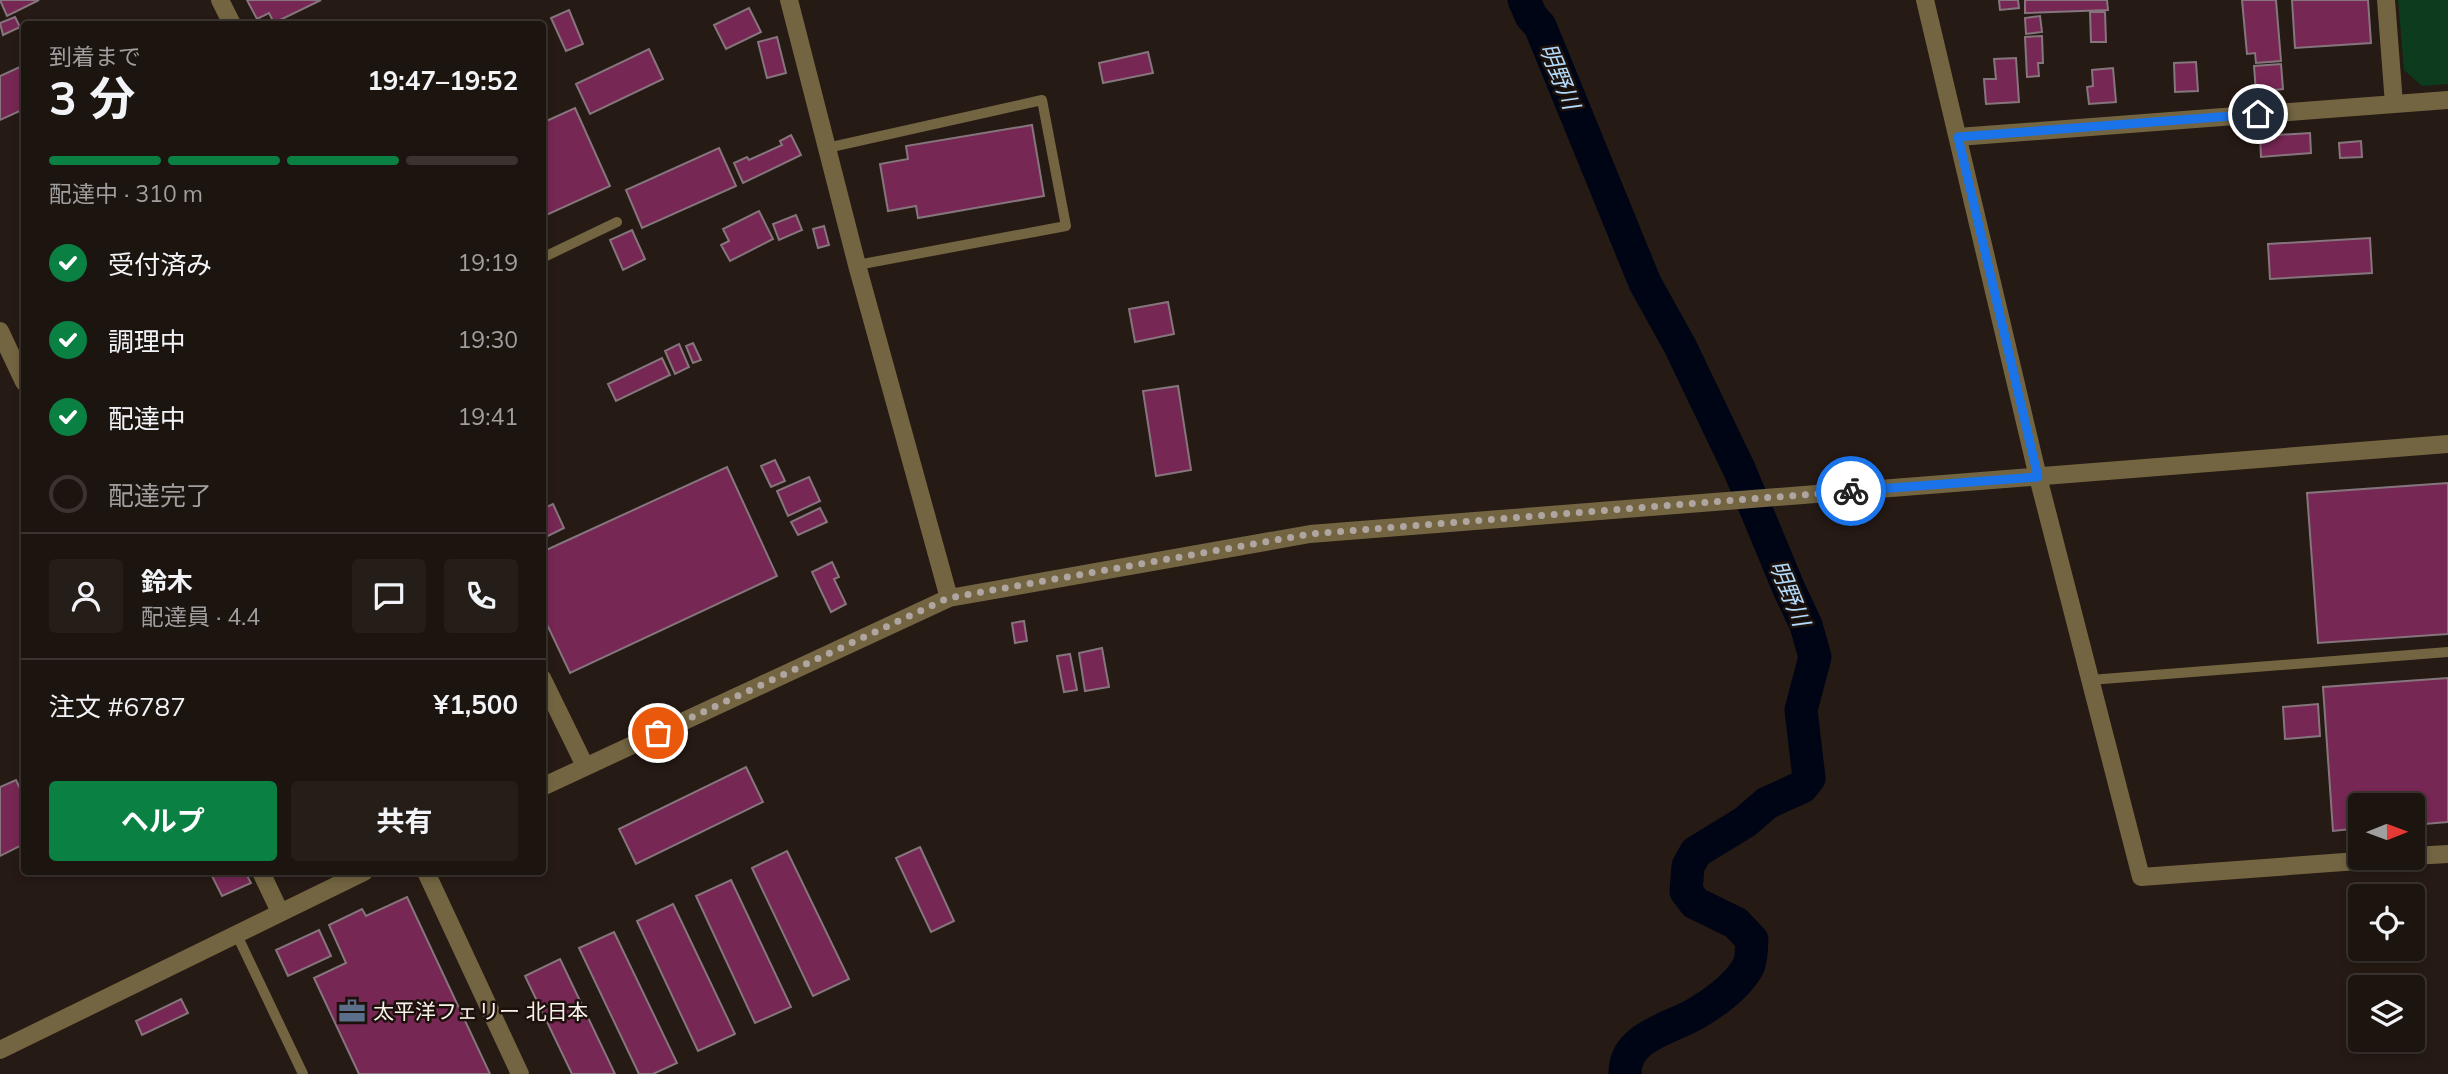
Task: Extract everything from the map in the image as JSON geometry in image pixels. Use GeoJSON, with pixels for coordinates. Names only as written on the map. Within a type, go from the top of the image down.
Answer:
{"type":"FeatureCollection","features":[{"type":"Feature","properties":{"kind":"street"},"geometry":{"type":"LineString","coordinates":[[220,0],[230,21]]}},
{"type":"Feature","properties":{"kind":"street"},"geometry":{"type":"LineString","coordinates":[[789,0],[857,265],[948,598]]}},
{"type":"Feature","properties":{"kind":"street"},"geometry":{"type":"LineString","coordinates":[[1925,0],[2038,477],[2141,877],[2348,862]]}},
{"type":"Feature","properties":{"kind":"street"},"geometry":{"type":"LineString","coordinates":[[2386,0],[2394,104]]}},
{"type":"Feature","properties":{"kind":"street"},"geometry":{"type":"LineString","coordinates":[[1958,137],[2448,100]]}},
{"type":"Feature","properties":{"kind":"street"},"geometry":{"type":"LineString","coordinates":[[0,331],[21,376]]}},
{"type":"Feature","properties":{"kind":"street"},"geometry":{"type":"LineString","coordinates":[[546,785],[948,598],[1310,534],[2448,444]]}},
{"type":"Feature","properties":{"kind":"street"},"geometry":{"type":"LineString","coordinates":[[546,686],[585,766]]}},
{"type":"Feature","properties":{"kind":"street"},"geometry":{"type":"LineString","coordinates":[[2426,855],[2448,854]]}},
{"type":"Feature","properties":{"kind":"street"},"geometry":{"type":"LineString","coordinates":[[262,875],[280,912]]}},
{"type":"Feature","properties":{"kind":"street"},"geometry":{"type":"LineString","coordinates":[[0,1050],[358,875]]}},
{"type":"Feature","properties":{"kind":"street"},"geometry":{"type":"LineString","coordinates":[[427,875],[520,1074]]}},
{"type":"Feature","properties":{"kind":"lane"},"geometry":{"type":"LineString","coordinates":[[827,148],[1042,100],[1066,226],[857,265]]}},
{"type":"Feature","properties":{"kind":"lane"},"geometry":{"type":"LineString","coordinates":[[546,256],[617,222]]}},
{"type":"Feature","properties":{"kind":"lane"},"geometry":{"type":"LineString","coordinates":[[2090,680],[2448,652]]}},
{"type":"Feature","properties":{"kind":"lane"},"geometry":{"type":"LineString","coordinates":[[236,933],[303,1074]]}},
{"type":"Feature","properties":{"kind":"green space"},"geometry":{"type":"Polygon","coordinates":[[[2398,0],[2448,0],[2448,84],[2422,86],[2404,70],[2398,0]]]}},
{"type":"Feature","properties":{"kind":"building"},"geometry":{"type":"Polygon","coordinates":[[[0,0],[39,0],[7,16],[0,0]]]}},
{"type":"Feature","properties":{"kind":"building"},"geometry":{"type":"Polygon","coordinates":[[[247,0],[321,0],[278,21],[273,21],[269,13],[257,19],[247,0]]]}},
{"type":"Feature","properties":{"kind":"building"},"geometry":{"type":"Polygon","coordinates":[[[1999,0],[2018,0],[2019,8],[2000,10],[1999,0]]]}},
{"type":"Feature","properties":{"kind":"building"},"geometry":{"type":"Polygon","coordinates":[[[2025,0],[2107,0],[2108,10],[2025,13],[2025,0]]]}},
{"type":"Feature","properties":{"kind":"building"},"geometry":{"type":"Polygon","coordinates":[[[2242,0],[2276,0],[2281,61],[2256,63],[2255,53],[2247,54],[2242,0]]]}},
{"type":"Feature","properties":{"kind":"building"},"geometry":{"type":"Polygon","coordinates":[[[2292,0],[2368,0],[2371,43],[2295,48],[2292,0]]]}},
{"type":"Feature","properties":{"kind":"building"},"geometry":{"type":"Polygon","coordinates":[[[749,8],[761,32],[726,49],[714,25],[749,8]]]}},
{"type":"Feature","properties":{"kind":"building"},"geometry":{"type":"Polygon","coordinates":[[[569,10],[583,44],[566,51],[551,18],[569,10]]]}},
{"type":"Feature","properties":{"kind":"building"},"geometry":{"type":"Polygon","coordinates":[[[2090,12],[2105,12],[2106,42],[2091,42],[2090,12]]]}},
{"type":"Feature","properties":{"kind":"building"},"geometry":{"type":"Polygon","coordinates":[[[2040,16],[2042,32],[2026,34],[2025,18],[2040,16]]]}},
{"type":"Feature","properties":{"kind":"building"},"geometry":{"type":"Polygon","coordinates":[[[15,17],[20,27],[3,35],[0,23],[15,17]]]}},
{"type":"Feature","properties":{"kind":"building"},"geometry":{"type":"Polygon","coordinates":[[[2042,36],[2043,63],[2038,63],[2039,76],[2027,77],[2025,37],[2042,36]]]}},
{"type":"Feature","properties":{"kind":"building"},"geometry":{"type":"Polygon","coordinates":[[[777,37],[786,73],[767,78],[758,42],[777,37]]]}},
{"type":"Feature","properties":{"kind":"building"},"geometry":{"type":"Polygon","coordinates":[[[649,49],[663,79],[590,114],[576,84],[649,49]]]}},
{"type":"Feature","properties":{"kind":"building"},"geometry":{"type":"Polygon","coordinates":[[[1148,52],[1153,73],[1103,83],[1099,63],[1148,52]]]}},
{"type":"Feature","properties":{"kind":"building"},"geometry":{"type":"Polygon","coordinates":[[[2016,58],[2019,102],[1986,104],[1984,79],[1996,79],[1994,59],[2016,58]]]}},
{"type":"Feature","properties":{"kind":"building"},"geometry":{"type":"Polygon","coordinates":[[[2196,62],[2198,91],[2175,92],[2174,63],[2196,62]]]}},
{"type":"Feature","properties":{"kind":"building"},"geometry":{"type":"Polygon","coordinates":[[[2281,64],[2283,89],[2256,92],[2254,66],[2281,64]]]}},
{"type":"Feature","properties":{"kind":"building"},"geometry":{"type":"Polygon","coordinates":[[[21,66],[21,110],[0,120],[0,76],[21,66]]]}},
{"type":"Feature","properties":{"kind":"building"},"geometry":{"type":"Polygon","coordinates":[[[2113,68],[2116,102],[2089,104],[2087,87],[2093,86],[2092,70],[2113,68]]]}},
{"type":"Feature","properties":{"kind":"building"},"geometry":{"type":"Polygon","coordinates":[[[575,108],[610,186],[546,215],[546,121],[575,108]]]}},
{"type":"Feature","properties":{"kind":"building"},"geometry":{"type":"Polygon","coordinates":[[[1032,125],[1044,196],[918,218],[916,206],[888,211],[880,164],[908,159],[906,146],[1032,125]]]}},
{"type":"Feature","properties":{"kind":"building"},"geometry":{"type":"Polygon","coordinates":[[[2310,133],[2311,153],[2261,157],[2260,136],[2310,133]]]}},
{"type":"Feature","properties":{"kind":"building"},"geometry":{"type":"Polygon","coordinates":[[[791,135],[801,155],[743,183],[734,163],[747,157],[749,160],[782,145],[780,141],[791,135]]]}},
{"type":"Feature","properties":{"kind":"building"},"geometry":{"type":"Polygon","coordinates":[[[2361,141],[2362,157],[2340,158],[2339,143],[2361,141]]]}},
{"type":"Feature","properties":{"kind":"building"},"geometry":{"type":"Polygon","coordinates":[[[719,148],[736,186],[642,228],[626,190],[719,148]]]}},
{"type":"Feature","properties":{"kind":"building"},"geometry":{"type":"Polygon","coordinates":[[[759,211],[773,239],[730,261],[721,245],[729,241],[723,229],[759,211]]]}},
{"type":"Feature","properties":{"kind":"building"},"geometry":{"type":"Polygon","coordinates":[[[796,215],[802,230],[779,240],[773,224],[796,215]]]}},
{"type":"Feature","properties":{"kind":"building"},"geometry":{"type":"Polygon","coordinates":[[[824,226],[829,245],[818,248],[813,229],[824,226]]]}},
{"type":"Feature","properties":{"kind":"building"},"geometry":{"type":"Polygon","coordinates":[[[632,230],[645,259],[623,270],[610,240],[632,230]]]}},
{"type":"Feature","properties":{"kind":"building"},"geometry":{"type":"Polygon","coordinates":[[[2370,238],[2372,273],[2270,279],[2268,244],[2370,238]]]}},
{"type":"Feature","properties":{"kind":"building"},"geometry":{"type":"Polygon","coordinates":[[[1168,302],[1174,334],[1135,342],[1129,309],[1168,302]]]}},
{"type":"Feature","properties":{"kind":"building"},"geometry":{"type":"Polygon","coordinates":[[[693,343],[701,360],[693,363],[686,346],[693,343]]]}},
{"type":"Feature","properties":{"kind":"building"},"geometry":{"type":"Polygon","coordinates":[[[679,344],[689,367],[675,374],[665,351],[679,344]]]}},
{"type":"Feature","properties":{"kind":"building"},"geometry":{"type":"Polygon","coordinates":[[[662,358],[670,375],[616,401],[608,384],[662,358]]]}},
{"type":"Feature","properties":{"kind":"building"},"geometry":{"type":"Polygon","coordinates":[[[1178,386],[1191,470],[1156,476],[1143,391],[1178,386]]]}},
{"type":"Feature","properties":{"kind":"building"},"geometry":{"type":"Polygon","coordinates":[[[775,460],[785,481],[771,487],[761,466],[775,460]]]}},
{"type":"Feature","properties":{"kind":"building"},"geometry":{"type":"Polygon","coordinates":[[[727,467],[777,576],[570,673],[546,622],[546,550],[727,467]]]}},
{"type":"Feature","properties":{"kind":"building"},"geometry":{"type":"Polygon","coordinates":[[[809,477],[820,501],[788,516],[777,491],[809,477]]]}},
{"type":"Feature","properties":{"kind":"building"},"geometry":{"type":"Polygon","coordinates":[[[2448,483],[2448,634],[2318,643],[2307,493],[2448,483]]]}},
{"type":"Feature","properties":{"kind":"building"},"geometry":{"type":"Polygon","coordinates":[[[553,504],[564,528],[546,537],[546,507],[553,504]]]}},
{"type":"Feature","properties":{"kind":"building"},"geometry":{"type":"Polygon","coordinates":[[[820,508],[827,522],[798,535],[791,522],[820,508]]]}},
{"type":"Feature","properties":{"kind":"building"},"geometry":{"type":"Polygon","coordinates":[[[832,562],[839,577],[834,579],[846,604],[831,612],[812,572],[832,562]]]}},
{"type":"Feature","properties":{"kind":"building"},"geometry":{"type":"Polygon","coordinates":[[[1024,621],[1027,641],[1015,643],[1012,623],[1024,621]]]}},
{"type":"Feature","properties":{"kind":"building"},"geometry":{"type":"Polygon","coordinates":[[[1102,648],[1109,687],[1085,691],[1079,653],[1102,648]]]}},
{"type":"Feature","properties":{"kind":"building"},"geometry":{"type":"Polygon","coordinates":[[[1070,654],[1077,690],[1064,692],[1057,656],[1070,654]]]}},
{"type":"Feature","properties":{"kind":"building"},"geometry":{"type":"Polygon","coordinates":[[[2448,678],[2448,822],[2426,824],[2426,793],[2348,793],[2348,829],[2333,831],[2323,687],[2448,678]]]}},
{"type":"Feature","properties":{"kind":"building"},"geometry":{"type":"Polygon","coordinates":[[[2318,704],[2320,736],[2285,739],[2283,707],[2318,704]]]}},
{"type":"Feature","properties":{"kind":"building"},"geometry":{"type":"Polygon","coordinates":[[[746,767],[763,802],[636,864],[619,829],[746,767]]]}},
{"type":"Feature","properties":{"kind":"building"},"geometry":{"type":"Polygon","coordinates":[[[16,780],[21,791],[21,846],[0,856],[0,787],[16,780]]]}},
{"type":"Feature","properties":{"kind":"building"},"geometry":{"type":"Polygon","coordinates":[[[920,847],[954,921],[931,932],[896,858],[920,847]]]}},
{"type":"Feature","properties":{"kind":"building"},"geometry":{"type":"Polygon","coordinates":[[[787,851],[849,979],[813,996],[752,868],[787,851]]]}},
{"type":"Feature","properties":{"kind":"building"},"geometry":{"type":"Polygon","coordinates":[[[212,875],[247,875],[251,883],[222,896],[212,875]]]}},
{"type":"Feature","properties":{"kind":"building"},"geometry":{"type":"Polygon","coordinates":[[[731,880],[791,1007],[755,1023],[696,896],[731,880]]]}},
{"type":"Feature","properties":{"kind":"building"},"geometry":{"type":"Polygon","coordinates":[[[407,897],[490,1074],[359,1074],[314,978],[346,963],[329,925],[362,909],[366,916],[407,897]]]}},
{"type":"Feature","properties":{"kind":"building"},"geometry":{"type":"Polygon","coordinates":[[[673,904],[735,1034],[698,1051],[637,921],[673,904]]]}},
{"type":"Feature","properties":{"kind":"building"},"geometry":{"type":"Polygon","coordinates":[[[319,930],[331,956],[288,976],[276,950],[319,930]]]}},
{"type":"Feature","properties":{"kind":"building"},"geometry":{"type":"Polygon","coordinates":[[[614,932],[677,1063],[653,1074],[639,1074],[579,948],[614,932]]]}},
{"type":"Feature","properties":{"kind":"building"},"geometry":{"type":"Polygon","coordinates":[[[560,959],[615,1074],[572,1074],[525,976],[560,959]]]}},
{"type":"Feature","properties":{"kind":"building"},"geometry":{"type":"Polygon","coordinates":[[[181,999],[188,1013],[142,1035],[136,1021],[181,999]]]}},
{"type":"Feature","properties":{"kind":"waterway","name":"明野川"},"geometry":{"type":"LineString","coordinates":[[1524,0],[1531,16],[1540,26],[1645,283],[1680,346],[1740,471],[1806,625],[1815,657],[1801,710],[1809,778],[1802,787],[1767,803],[1745,822],[1696,852],[1688,866],[1686,891],[1695,903],[1736,923],[1752,940],[1748,967],[1731,987],[1710,1005],[1640,1043],[1627,1061],[1625,1074]]}},
{"type":"Feature","properties":{"kind":"way so far"},"geometry":{"type":"LineString","coordinates":[[658,733],[948,598],[1310,534],[1851,491]]}},
{"type":"Feature","properties":{"kind":"place","name":"太平洋フェリー 北日本"},"geometry":{"type":"Point","coordinates":[352,1011]}},
{"type":"Feature","properties":{"kind":"route"},"geometry":{"type":"LineString","coordinates":[[1851,491],[2038,477],[1958,137],[2258,114]]}}]}
